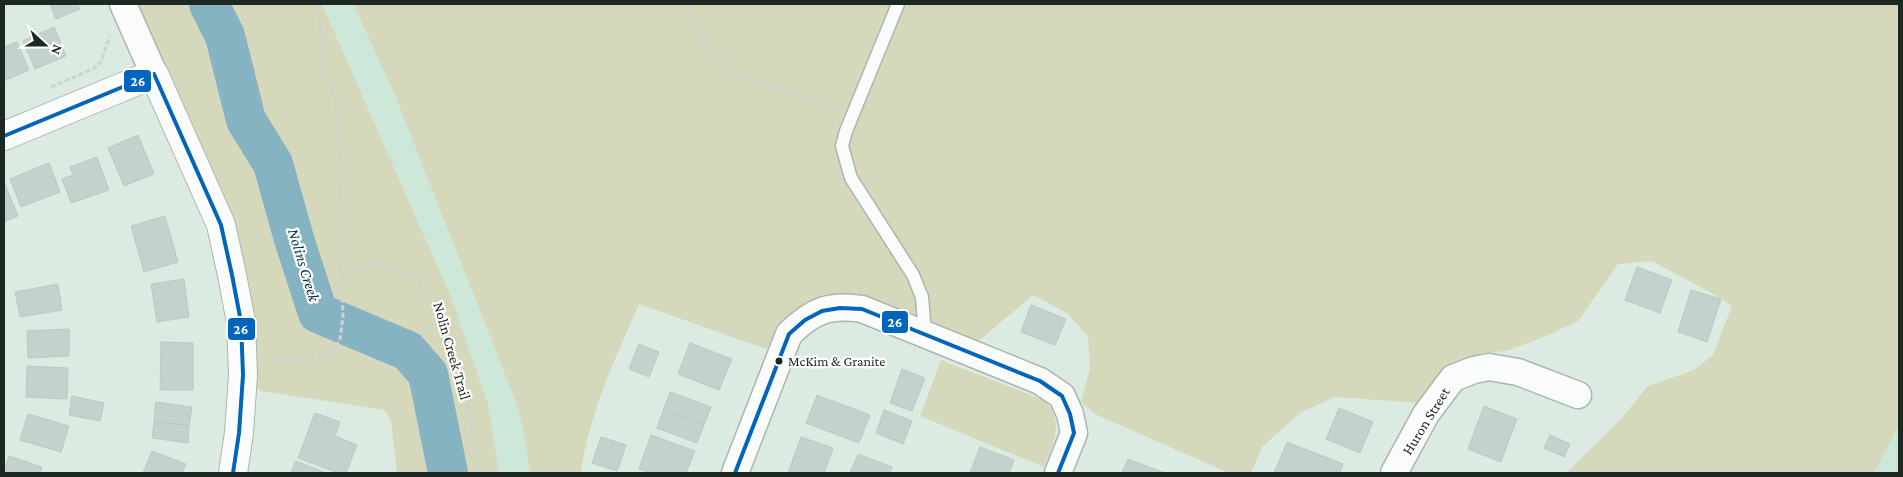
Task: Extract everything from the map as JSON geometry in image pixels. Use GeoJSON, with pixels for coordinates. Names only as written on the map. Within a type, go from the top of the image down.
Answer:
{"type":"FeatureCollection","features":[{"type":"Feature","properties":{"kind":"street"},"geometry":{"type":"LineString","coordinates":[[123,4],[221,224],[241,322],[242,364],[239,433],[233,473]]}},
{"type":"Feature","properties":{"kind":"street"},"geometry":{"type":"LineString","coordinates":[[4,136],[154,74]]}},
{"type":"Feature","properties":{"kind":"street"},"geometry":{"type":"LineString","coordinates":[[735,473],[789,334],[805,318],[843,306],[862,309],[1040,381],[1062,396],[1070,414],[1074,433],[1058,473]]}},
{"type":"Feature","properties":{"kind":"street","name":"Huron Street"},"geometry":{"type":"LineString","coordinates":[[1394,473],[1426,414],[1453,378],[1474,370],[1489,367],[1518,372],[1578,395]]}},
{"type":"Feature","properties":{"kind":"lane"},"geometry":{"type":"LineString","coordinates":[[898,4],[846,131],[842,146],[851,178],[912,275],[922,297],[925,334]]}},
{"type":"Feature","properties":{"kind":"path"},"geometry":{"type":"LineString","coordinates":[[242,364],[324,357],[336,346],[340,339],[343,306],[341,156],[336,103],[322,67],[321,34],[317,4]]}},
{"type":"Feature","properties":{"kind":"path"},"geometry":{"type":"LineString","coordinates":[[690,4],[690,17],[713,52],[745,77],[853,115]]}},
{"type":"Feature","properties":{"kind":"path"},"geometry":{"type":"LineString","coordinates":[[49,88],[95,68],[101,62],[112,31]]}},
{"type":"Feature","properties":{"kind":"path","name":"Nolin Creek Trail"},"geometry":{"type":"LineString","coordinates":[[342,272],[374,265],[392,268],[412,277],[436,296],[452,360],[470,411],[479,473]]}},
{"type":"Feature","properties":{"kind":"shaded area"},"geometry":{"type":"Polygon","coordinates":[[[122,4],[322,4],[451,297],[488,404],[499,473],[397,473],[391,421],[385,410],[261,391],[241,375],[218,226],[122,4]]]}},
{"type":"Feature","properties":{"kind":"shaded area"},"geometry":{"type":"Polygon","coordinates":[[[322,4],[353,4],[394,93],[516,402],[524,433],[530,473],[499,473],[488,404],[451,297],[322,4]]]}},
{"type":"Feature","properties":{"kind":"shaded area"},"geometry":{"type":"Polygon","coordinates":[[[353,4],[1899,4],[1899,425],[1874,473],[1566,473],[1620,420],[1648,386],[1694,370],[1713,355],[1732,306],[1652,261],[1618,264],[1578,321],[1544,337],[1506,351],[1482,353],[1465,361],[1435,404],[1334,397],[1300,413],[1262,447],[1251,473],[1229,473],[1095,414],[1081,402],[1090,369],[1088,336],[1067,313],[1033,295],[968,350],[861,306],[787,334],[766,349],[639,304],[604,387],[590,429],[581,473],[530,473],[524,433],[516,402],[394,93],[353,4]]]}},
{"type":"Feature","properties":{"kind":"shaded area"},"geometry":{"type":"Polygon","coordinates":[[[941,360],[1044,400],[1054,416],[1056,432],[1044,467],[920,416],[941,360]]]}},
{"type":"Feature","properties":{"kind":"shaded area"},"geometry":{"type":"Polygon","coordinates":[[[1899,425],[1899,473],[1874,473],[1884,453],[1899,425]]]}},
{"type":"Feature","properties":{"kind":"building"},"geometry":{"type":"Polygon","coordinates":[[[50,4],[77,4],[80,9],[56,19],[50,4]]]}},
{"type":"Feature","properties":{"kind":"building"},"geometry":{"type":"Polygon","coordinates":[[[54,27],[66,56],[35,69],[23,41],[54,27]]]}},
{"type":"Feature","properties":{"kind":"building"},"geometry":{"type":"Polygon","coordinates":[[[17,42],[29,70],[4,81],[4,47],[17,42]]]}},
{"type":"Feature","properties":{"kind":"building"},"geometry":{"type":"Polygon","coordinates":[[[138,135],[154,174],[124,186],[108,148],[138,135]]]}},
{"type":"Feature","properties":{"kind":"building"},"geometry":{"type":"Polygon","coordinates":[[[97,157],[109,190],[71,203],[62,179],[73,175],[70,167],[97,157]]]}},
{"type":"Feature","properties":{"kind":"building"},"geometry":{"type":"Polygon","coordinates":[[[49,163],[60,192],[21,207],[10,179],[49,163]]]}},
{"type":"Feature","properties":{"kind":"building"},"geometry":{"type":"Polygon","coordinates":[[[4,182],[18,216],[4,222],[4,182]]]}},
{"type":"Feature","properties":{"kind":"building"},"geometry":{"type":"Polygon","coordinates":[[[165,216],[178,262],[144,272],[131,226],[165,216]]]}},
{"type":"Feature","properties":{"kind":"building"},"geometry":{"type":"Polygon","coordinates":[[[1637,267],[1672,280],[1660,313],[1625,300],[1637,267]]]}},
{"type":"Feature","properties":{"kind":"building"},"geometry":{"type":"Polygon","coordinates":[[[184,279],[189,317],[157,322],[151,284],[184,279]]]}},
{"type":"Feature","properties":{"kind":"building"},"geometry":{"type":"Polygon","coordinates":[[[58,284],[62,310],[20,317],[15,292],[58,284]]]}},
{"type":"Feature","properties":{"kind":"building"},"geometry":{"type":"Polygon","coordinates":[[[1691,290],[1721,299],[1707,342],[1678,332],[1691,290]]]}},
{"type":"Feature","properties":{"kind":"building"},"geometry":{"type":"Polygon","coordinates":[[[1031,305],[1066,319],[1055,345],[1021,332],[1031,305]]]}},
{"type":"Feature","properties":{"kind":"building"},"geometry":{"type":"Polygon","coordinates":[[[69,329],[69,356],[28,358],[27,331],[69,329]]]}},
{"type":"Feature","properties":{"kind":"building"},"geometry":{"type":"Polygon","coordinates":[[[161,342],[193,343],[193,390],[160,390],[161,342]]]}},
{"type":"Feature","properties":{"kind":"building"},"geometry":{"type":"Polygon","coordinates":[[[690,343],[732,359],[719,390],[678,374],[690,343]]]}},
{"type":"Feature","properties":{"kind":"building"},"geometry":{"type":"Polygon","coordinates":[[[639,344],[659,352],[649,377],[629,369],[639,344]]]}},
{"type":"Feature","properties":{"kind":"building"},"geometry":{"type":"Polygon","coordinates":[[[27,366],[68,368],[67,399],[26,397],[27,366]]]}},
{"type":"Feature","properties":{"kind":"building"},"geometry":{"type":"Polygon","coordinates":[[[902,369],[925,378],[912,411],[890,403],[902,369]]]}},
{"type":"Feature","properties":{"kind":"building"},"geometry":{"type":"Polygon","coordinates":[[[670,392],[711,407],[704,425],[663,411],[670,392]]]}},
{"type":"Feature","properties":{"kind":"building"},"geometry":{"type":"Polygon","coordinates":[[[817,395],[870,415],[859,443],[806,423],[817,395]]]}},
{"type":"Feature","properties":{"kind":"building"},"geometry":{"type":"Polygon","coordinates":[[[72,396],[104,403],[100,421],[69,415],[72,396]]]}},
{"type":"Feature","properties":{"kind":"building"},"geometry":{"type":"Polygon","coordinates":[[[156,402],[192,407],[189,426],[154,421],[156,402]]]}},
{"type":"Feature","properties":{"kind":"building"},"geometry":{"type":"Polygon","coordinates":[[[1484,406],[1517,419],[1501,462],[1468,449],[1484,406]]]}},
{"type":"Feature","properties":{"kind":"building"},"geometry":{"type":"Polygon","coordinates":[[[1339,408],[1373,422],[1360,453],[1326,439],[1339,408]]]}},
{"type":"Feature","properties":{"kind":"building"},"geometry":{"type":"Polygon","coordinates":[[[884,410],[912,421],[903,444],[876,433],[884,410]]]}},
{"type":"Feature","properties":{"kind":"building"},"geometry":{"type":"Polygon","coordinates":[[[663,411],[704,425],[697,443],[657,428],[663,411]]]}},
{"type":"Feature","properties":{"kind":"building"},"geometry":{"type":"Polygon","coordinates":[[[315,413],[340,422],[335,436],[357,445],[346,473],[338,473],[298,458],[315,413]]]}},
{"type":"Feature","properties":{"kind":"building"},"geometry":{"type":"Polygon","coordinates":[[[28,414],[69,426],[61,452],[20,440],[28,414]]]}},
{"type":"Feature","properties":{"kind":"building"},"geometry":{"type":"Polygon","coordinates":[[[154,421],[189,426],[188,443],[152,438],[154,421]]]}},
{"type":"Feature","properties":{"kind":"building"},"geometry":{"type":"Polygon","coordinates":[[[651,435],[695,451],[686,473],[650,473],[639,469],[651,435]]]}},
{"type":"Feature","properties":{"kind":"building"},"geometry":{"type":"Polygon","coordinates":[[[1550,435],[1570,444],[1564,457],[1544,448],[1550,435]]]}},
{"type":"Feature","properties":{"kind":"building"},"geometry":{"type":"Polygon","coordinates":[[[601,437],[626,445],[617,471],[592,463],[601,437]]]}},
{"type":"Feature","properties":{"kind":"building"},"geometry":{"type":"Polygon","coordinates":[[[801,437],[833,448],[824,473],[788,473],[801,437]]]}},
{"type":"Feature","properties":{"kind":"building"},"geometry":{"type":"Polygon","coordinates":[[[1287,442],[1343,464],[1340,473],[1274,473],[1287,442]]]}},
{"type":"Feature","properties":{"kind":"building"},"geometry":{"type":"Polygon","coordinates":[[[980,447],[1014,460],[1009,473],[970,473],[980,447]]]}},
{"type":"Feature","properties":{"kind":"building"},"geometry":{"type":"Polygon","coordinates":[[[152,451],[186,464],[182,473],[143,473],[152,451]]]}},
{"type":"Feature","properties":{"kind":"building"},"geometry":{"type":"Polygon","coordinates":[[[858,454],[892,467],[890,473],[850,473],[858,454]]]}},
{"type":"Feature","properties":{"kind":"building"},"geometry":{"type":"Polygon","coordinates":[[[9,456],[42,467],[40,473],[4,473],[9,456]]]}},
{"type":"Feature","properties":{"kind":"building"},"geometry":{"type":"Polygon","coordinates":[[[1128,459],[1165,473],[1122,473],[1128,459]]]}},
{"type":"Feature","properties":{"kind":"building"},"geometry":{"type":"Polygon","coordinates":[[[296,461],[326,473],[291,473],[296,461]]]}},
{"type":"Feature","properties":{"kind":"waterway","name":"Nolins Creek"},"geometry":{"type":"LineString","coordinates":[[209,4],[225,36],[246,120],[273,164],[294,239],[318,313],[408,351],[428,374],[448,473]]}},
{"type":"Feature","properties":{"kind":"transit line","name":"26"},"geometry":{"type":"LineString","coordinates":[[4,136],[154,74],[221,225],[232,275],[241,322],[243,375],[239,433],[233,473]]}},
{"type":"Feature","properties":{"kind":"transit line","name":"26"},"geometry":{"type":"LineString","coordinates":[[735,473],[789,334],[805,320],[822,311],[840,308],[862,309],[1040,381],[1062,396],[1070,414],[1074,433],[1058,473]]}},
{"type":"Feature","properties":{"kind":"place","name":"McKim & Granite"},"geometry":{"type":"Point","coordinates":[779,361]}}]}
